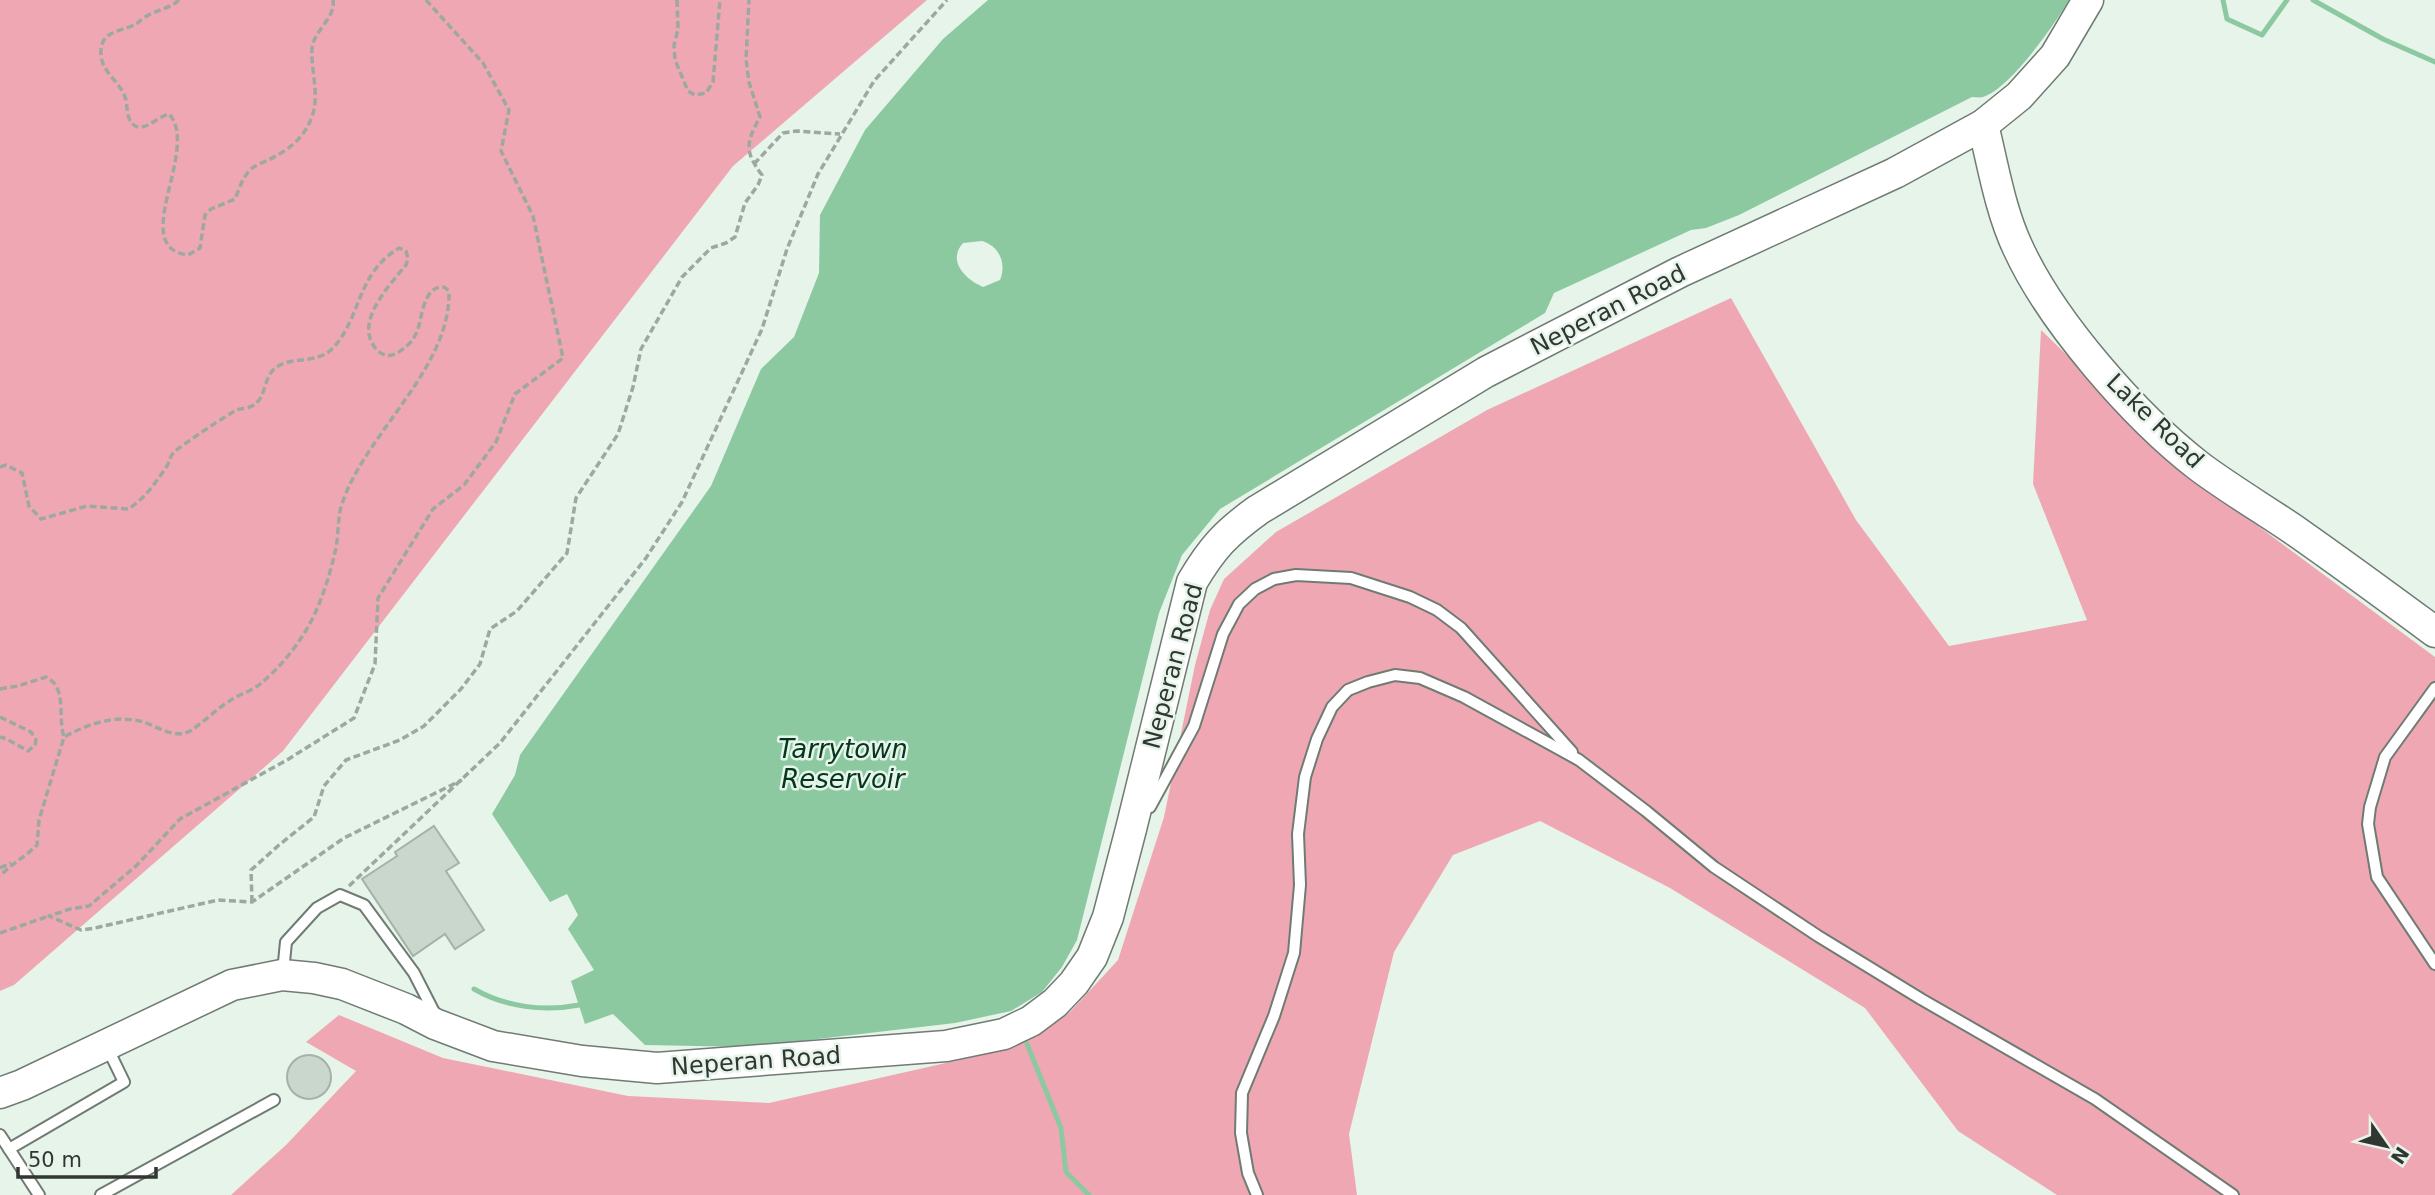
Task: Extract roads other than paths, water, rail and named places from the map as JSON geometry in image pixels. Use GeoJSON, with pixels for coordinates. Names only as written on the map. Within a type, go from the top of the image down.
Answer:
{"type":"FeatureCollection","features":[{"type":"Feature","properties":{"kind":"street","name":"Neperan Road"},"geometry":{"type":"LineString","coordinates":[[0,1093],[232,985],[282,975],[342,984],[406,1009],[441,1027],[493,1046],[582,1061],[657,1068],[946,1046],[1004,1034],[1031,1021],[1055,1003],[1074,983],[1092,957],[1108,917],[1192,582],[1208,554],[1227,532],[1258,510],[1486,372],[1680,272],[1895,173],[1983,125],[2019,96],[2055,56],[2088,0]]}},
{"type":"Feature","properties":{"kind":"street","name":"Lake Road"},"geometry":{"type":"LineString","coordinates":[[1983,125],[2000,192],[2018,247],[2049,302],[2093,360],[2144,417],[2200,467],[2297,532],[2435,632]]}},
{"type":"Feature","properties":{"kind":"lane"},"geometry":{"type":"LineString","coordinates":[[1137,805],[1150,807],[1194,726],[1223,634],[1239,604],[1255,589],[1275,579],[1296,575],[1351,578],[1410,597],[1437,610],[1461,628],[1579,760]]}},
{"type":"Feature","properties":{"kind":"lane"},"geometry":{"type":"LineString","coordinates":[[1257,1195],[1248,1173],[1241,1133],[1242,1093],[1274,1016],[1294,953],[1300,885],[1298,834],[1305,778],[1317,739],[1332,707],[1348,690],[1368,681],[1395,675],[1420,678],[1464,696],[1579,760],[1714,867],[1909,992],[2095,1099],[2233,1195]]}},
{"type":"Feature","properties":{"kind":"lane"},"geometry":{"type":"LineString","coordinates":[[2435,688],[2385,757],[2370,807],[2368,824],[2377,877],[2435,964]]}},
{"type":"Feature","properties":{"kind":"lane"},"geometry":{"type":"LineString","coordinates":[[282,975],[286,942],[317,908],[340,895],[364,905],[414,973],[441,1027]]}},
{"type":"Feature","properties":{"kind":"lane"},"geometry":{"type":"LineString","coordinates":[[9,1149],[124,1082],[106,1044]]}},
{"type":"Feature","properties":{"kind":"lane"},"geometry":{"type":"LineString","coordinates":[[101,1195],[274,1100]]}},
{"type":"Feature","properties":{"kind":"lane"},"geometry":{"type":"LineString","coordinates":[[0,1135],[39,1195]]}},
{"type":"Feature","properties":{"kind":"water","name":"Tarrytown Reservoir"},"geometry":{"type":"Polygon","coordinates":[[[988,0],[2069,0],[2031,54],[1994,92],[1983,97],[1972,97],[1739,215],[1706,228],[1691,230],[1554,293],[1545,313],[1220,509],[1182,555],[1159,613],[1077,940],[1062,967],[1042,992],[1011,1011],[955,1023],[748,1047],[645,1045],[613,1014],[585,1024],[571,981],[594,970],[568,929],[578,915],[567,894],[550,902],[492,814],[515,775],[520,755],[711,486],[761,369],[794,337],[819,273],[820,215],[865,130],[943,39],[988,0]],[[963,243],[957,256],[960,269],[983,287],[1000,280],[1003,267],[997,251],[988,243],[963,243]]]}},
{"type":"Feature","properties":{"kind":"waterway"},"geometry":{"type":"LineString","coordinates":[[2223,0],[2227,19],[2262,35],[2287,0]]}},
{"type":"Feature","properties":{"kind":"waterway"},"geometry":{"type":"LineString","coordinates":[[2313,0],[2383,39],[2435,62]]}},
{"type":"Feature","properties":{"kind":"waterway"},"geometry":{"type":"LineString","coordinates":[[474,989],[499,1000],[525,1006],[552,1008],[579,1005]]}},
{"type":"Feature","properties":{"kind":"waterway"},"geometry":{"type":"LineString","coordinates":[[1027,1044],[1061,1128],[1066,1172],[1089,1195]]}}]}
